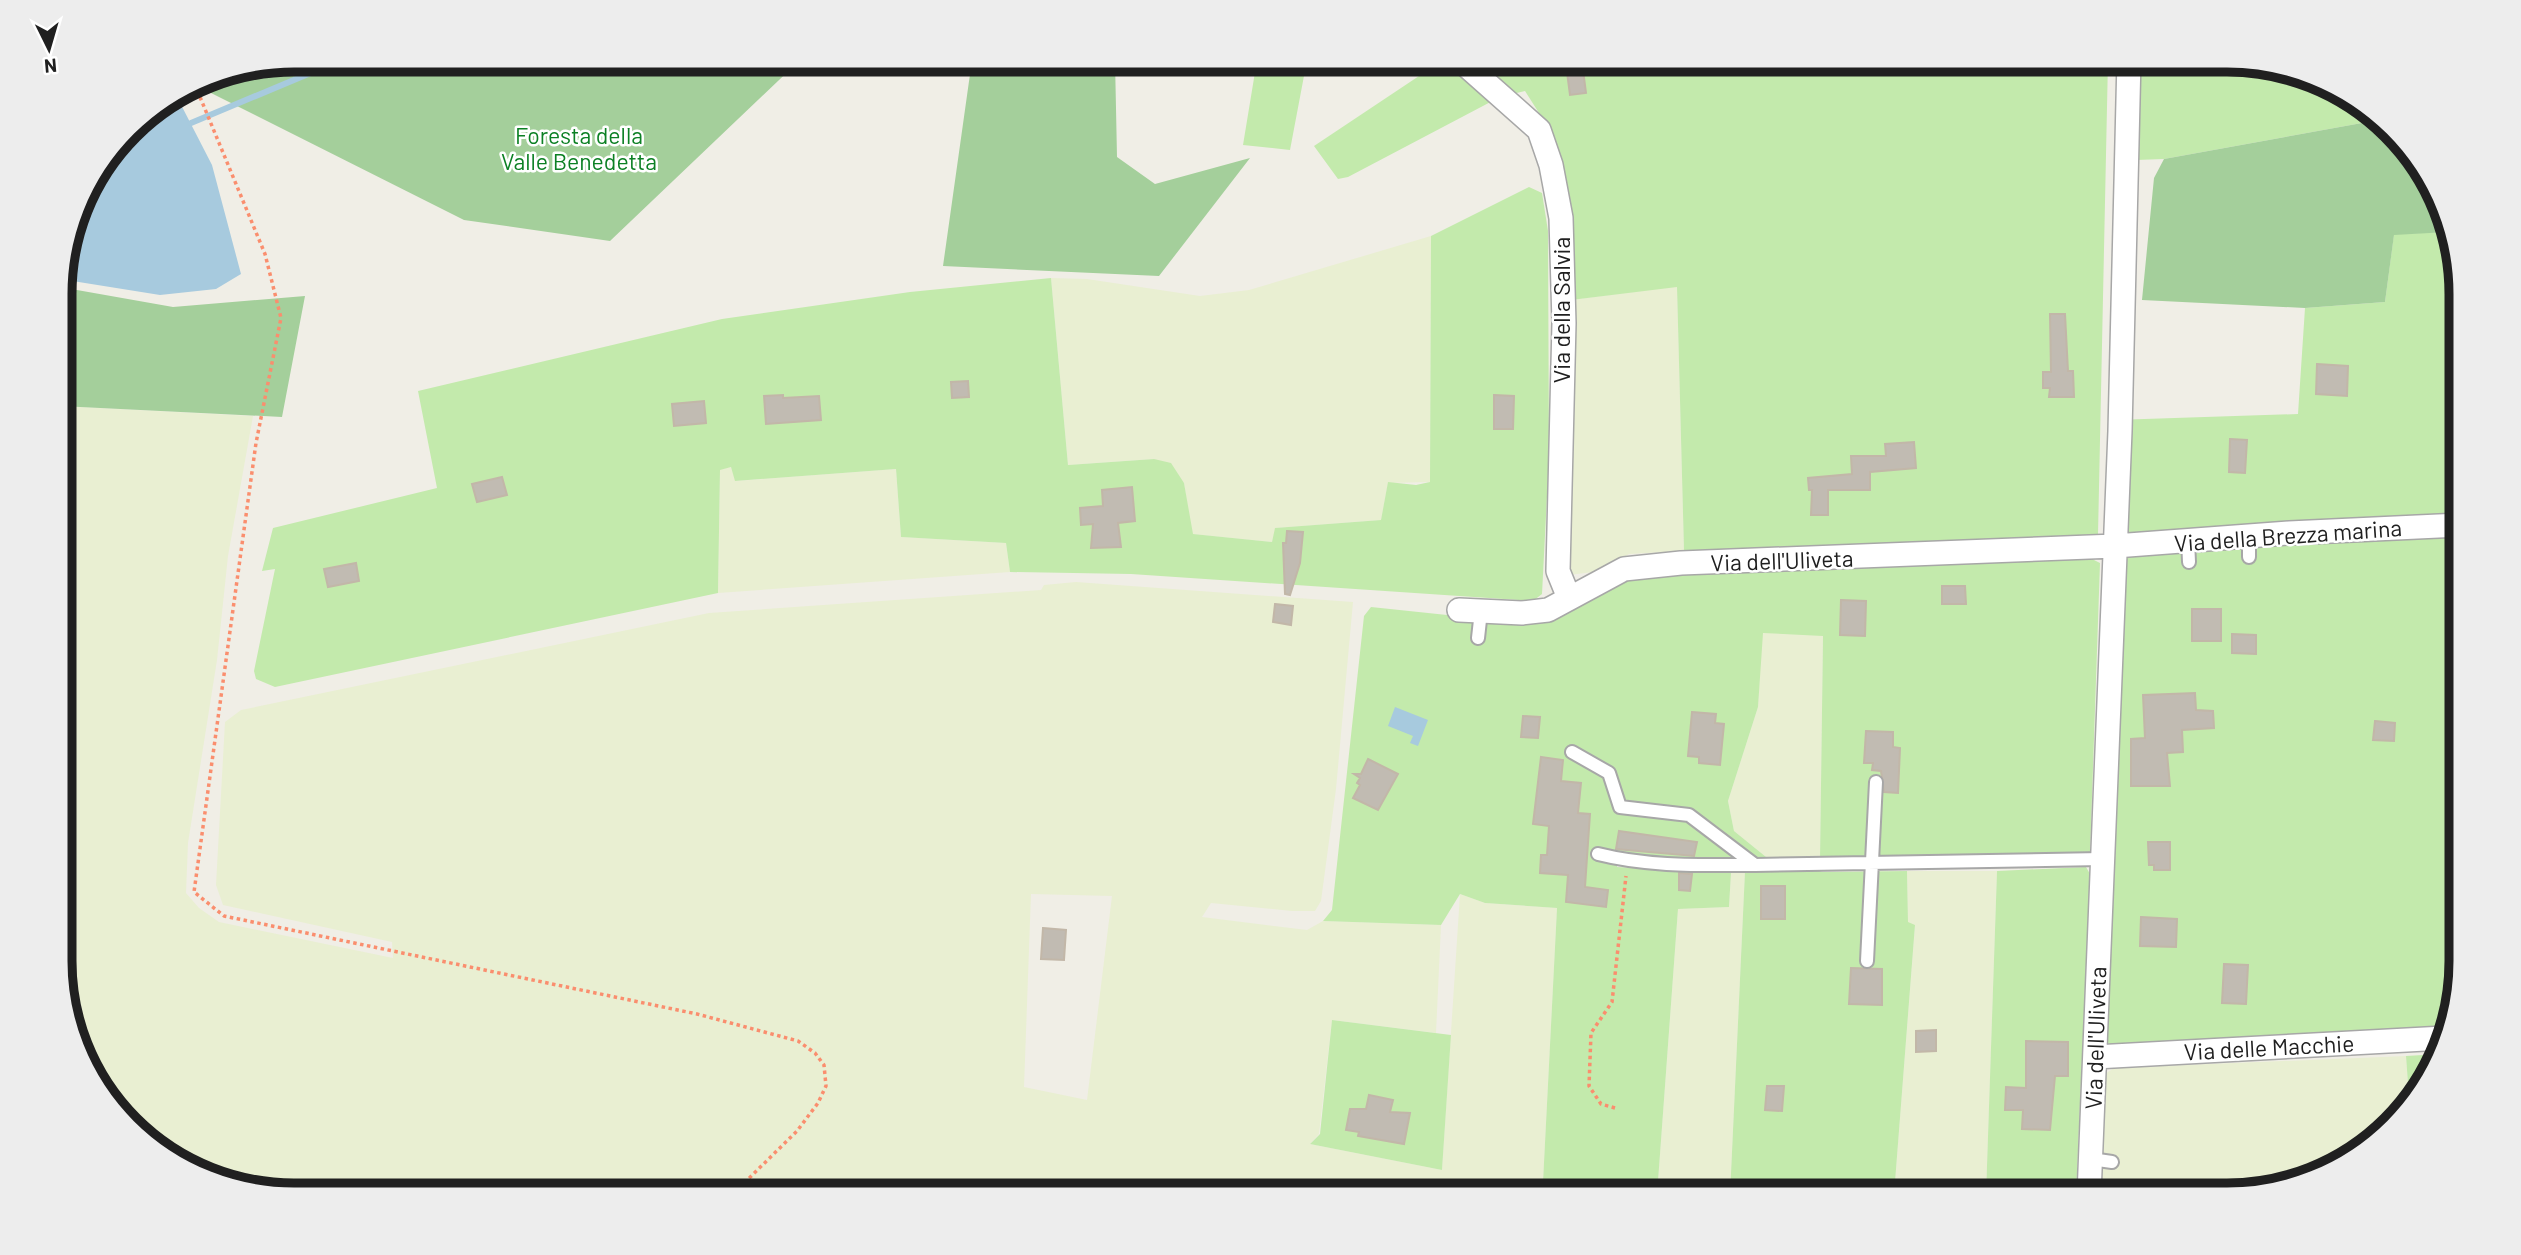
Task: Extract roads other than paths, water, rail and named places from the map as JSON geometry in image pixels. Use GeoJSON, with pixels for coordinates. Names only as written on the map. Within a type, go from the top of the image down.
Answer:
{"type":"FeatureCollection","features":[{"type":"Feature","properties":{"kind":"street","name":"Via della Salvia"},"geometry":{"type":"LineString","coordinates":[[1473,72],[1539,130],[1552,165],[1561,218],[1564,323],[1558,571],[1569,598]]}},
{"type":"Feature","properties":{"kind":"street","name":"Via dell'Uliveta"},"geometry":{"type":"LineString","coordinates":[[2093,1183],[2101,1161],[2095,1057],[2115,546],[2129,72]]}},
{"type":"Feature","properties":{"kind":"street","name":"Via della Brezza marina"},"geometry":{"type":"LineString","coordinates":[[2115,546],[2189,551],[2243,539],[2360,525],[2446,530]]}},
{"type":"Feature","properties":{"kind":"street","name":"Via dell'Uliveta"},"geometry":{"type":"LineString","coordinates":[[1470,610],[1522,613],[1548,610],[1625,569],[1681,563],[2115,546]]}},
{"type":"Feature","properties":{"kind":"street","name":"Via delle Macchie"},"geometry":{"type":"LineString","coordinates":[[2095,1057],[2223,1041],[2435,1038]]}},
{"type":"Feature","properties":{"kind":"lane"},"geometry":{"type":"LineString","coordinates":[[1470,610],[1478,638]]}},
{"type":"Feature","properties":{"kind":"lane"},"geometry":{"type":"LineString","coordinates":[[1572,752],[1609,773],[1620,807],[1689,815],[1755,866]]}},
{"type":"Feature","properties":{"kind":"lane"},"geometry":{"type":"LineString","coordinates":[[1867,961],[1876,782]]}},
{"type":"Feature","properties":{"kind":"lane"},"geometry":{"type":"LineString","coordinates":[[1598,854],[1627,860],[1682,865],[1755,866],[2102,859]]}},
{"type":"Feature","properties":{"kind":"water"},"geometry":{"type":"Polygon","coordinates":[[[180,104],[212,165],[241,274],[216,289],[160,295],[72,280],[79,237],[89,209],[109,171],[147,127],[180,104]]]}},
{"type":"Feature","properties":{"kind":"water"},"geometry":{"type":"Polygon","coordinates":[[[1395,707],[1428,720],[1418,746],[1410,743],[1413,736],[1388,726],[1395,707]]]}},
{"type":"Feature","properties":{"kind":"waterway"},"geometry":{"type":"LineString","coordinates":[[191,123],[313,72]]}},
{"type":"Feature","properties":{"kind":"park label","name":"Foresta della Valle Benedetta"},"geometry":{"type":"Point","coordinates":[579,148]}}]}
